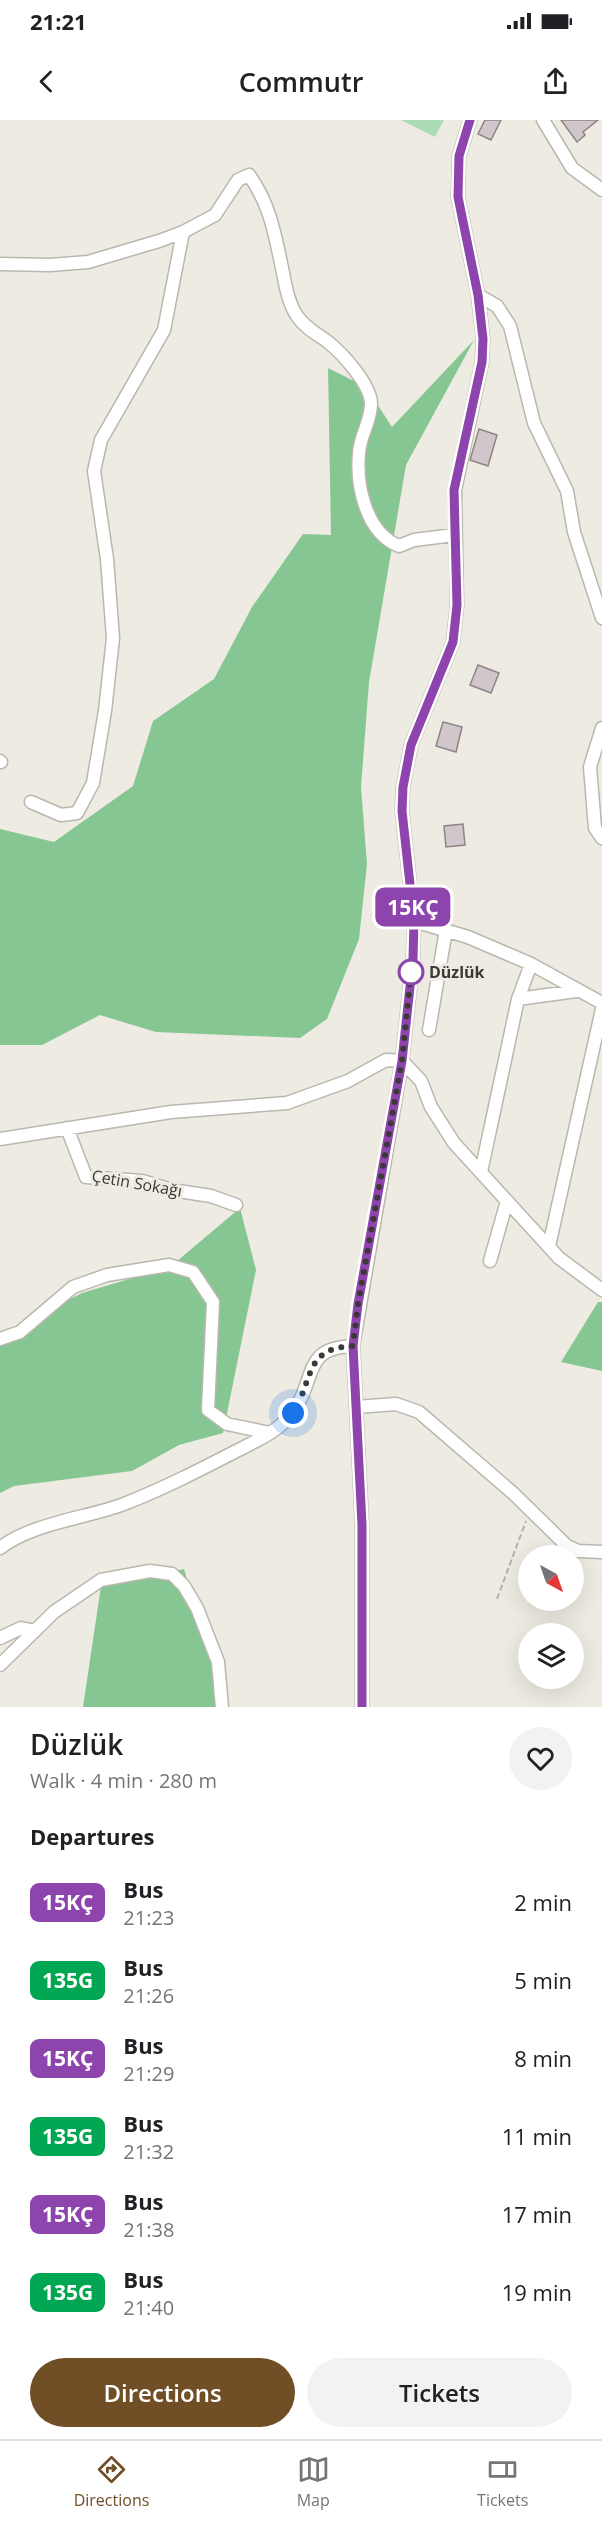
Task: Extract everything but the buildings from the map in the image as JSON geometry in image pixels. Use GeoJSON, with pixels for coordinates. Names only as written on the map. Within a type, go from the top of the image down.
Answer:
{"type":"FeatureCollection","features":[{"type":"Feature","properties":{"kind":"street"},"geometry":{"type":"LineString","coordinates":[[362,1707],[362,1525],[353,1346],[358,1304],[402,1061],[413,959],[414,921],[402,811],[403,787],[411,745],[453,642],[457,605],[454,536],[458,466],[482,362],[483,339],[478,295],[458,197],[459,156],[470,120]]}},
{"type":"Feature","properties":{"kind":"street"},"geometry":{"type":"LineString","coordinates":[[543,120],[572,168],[602,190]]}},
{"type":"Feature","properties":{"kind":"street"},"geometry":{"type":"LineString","coordinates":[[0,264],[50,265],[88,262],[183,232],[215,215],[238,180],[249,175],[262,193],[269,211],[286,288],[296,316],[313,333],[329,343],[366,384],[371,403],[359,451],[359,483],[373,523],[387,541],[399,546],[414,540],[454,536]]}},
{"type":"Feature","properties":{"kind":"street"},"geometry":{"type":"LineString","coordinates":[[31,802],[61,815],[77,813],[93,783],[105,711],[112,638],[106,558],[94,471],[101,440],[164,330],[183,232]]}},
{"type":"Feature","properties":{"kind":"street"},"geometry":{"type":"LineString","coordinates":[[478,295],[497,306],[510,326],[534,423],[567,491],[574,532],[602,618]]}},
{"type":"Feature","properties":{"kind":"street"},"geometry":{"type":"LineString","coordinates":[[602,728],[590,767],[595,828],[602,838]]}},
{"type":"Feature","properties":{"kind":"street"},"geometry":{"type":"LineString","coordinates":[[414,921],[446,930],[531,964],[560,978],[576,991],[602,1003]]}},
{"type":"Feature","properties":{"kind":"street"},"geometry":{"type":"LineString","coordinates":[[429,1030],[446,930]]}},
{"type":"Feature","properties":{"kind":"street"},"geometry":{"type":"LineString","coordinates":[[481,1172],[518,999],[531,964]]}},
{"type":"Feature","properties":{"kind":"street"},"geometry":{"type":"LineString","coordinates":[[518,999],[576,991]]}},
{"type":"Feature","properties":{"kind":"street"},"geometry":{"type":"LineString","coordinates":[[549,1246],[602,1009]]}},
{"type":"Feature","properties":{"kind":"street"},"geometry":{"type":"LineString","coordinates":[[0,1139],[171,1112],[287,1103],[348,1081],[386,1060],[402,1061],[421,1081],[431,1107],[454,1143],[559,1258],[602,1290]]}},
{"type":"Feature","properties":{"kind":"street","name":"Çetin Sokağı"},"geometry":{"type":"LineString","coordinates":[[67,1128],[86,1177],[142,1181],[172,1190],[211,1196],[236,1205]]}},
{"type":"Feature","properties":{"kind":"street"},"geometry":{"type":"LineString","coordinates":[[490,1261],[507,1201]]}},
{"type":"Feature","properties":{"kind":"street"},"geometry":{"type":"LineString","coordinates":[[0,1339],[20,1332],[73,1287],[107,1275],[169,1265],[193,1272],[209,1292],[213,1302],[208,1410],[227,1424],[270,1433]]}},
{"type":"Feature","properties":{"kind":"street"},"geometry":{"type":"LineString","coordinates":[[0,1548],[16,1538],[123,1504],[166,1486],[270,1433],[293,1413],[318,1359],[333,1347],[353,1346]]}},
{"type":"Feature","properties":{"kind":"street"},"geometry":{"type":"LineString","coordinates":[[356,1407],[396,1404],[419,1412],[530,1510],[567,1546],[578,1551],[602,1552]]}},
{"type":"Feature","properties":{"kind":"street"},"geometry":{"type":"LineString","coordinates":[[0,1665],[54,1612],[101,1580],[150,1571],[172,1574],[184,1586],[198,1608],[218,1662],[222,1707]]}},
{"type":"Feature","properties":{"kind":"street"},"geometry":{"type":"LineString","coordinates":[[0,1638],[21,1628],[35,1631]]}},
{"type":"Feature","properties":{"kind":"path"},"geometry":{"type":"LineString","coordinates":[[497,1599],[530,1510]]}},
{"type":"Feature","properties":{"kind":"green space"},"geometry":{"type":"Polygon","coordinates":[[[401,120],[444,120],[435,137],[401,120]]]}},
{"type":"Feature","properties":{"kind":"green space"},"geometry":{"type":"Polygon","coordinates":[[[474,340],[406,465],[369,682],[361,787],[367,864],[359,939],[327,1019],[300,1038],[156,1032],[100,1015],[42,1045],[0,1045],[0,829],[54,842],[133,786],[153,721],[214,679],[252,607],[303,534],[331,535],[328,368],[366,387],[392,427],[474,340]]]}},
{"type":"Feature","properties":{"kind":"green space"},"geometry":{"type":"Polygon","coordinates":[[[240,1208],[256,1270],[223,1433],[179,1445],[132,1471],[14,1486],[0,1493],[0,1335],[82,1293],[170,1267],[240,1208]]]}},
{"type":"Feature","properties":{"kind":"green space"},"geometry":{"type":"Polygon","coordinates":[[[598,1302],[602,1302],[602,1371],[561,1362],[598,1302]]]}},
{"type":"Feature","properties":{"kind":"green space"},"geometry":{"type":"Polygon","coordinates":[[[184,1569],[224,1707],[83,1707],[101,1586],[184,1569]]]}},
{"type":"Feature","properties":{"kind":"bus line","name":"15KÇ"},"geometry":{"type":"LineString","coordinates":[[362,1707],[362,1525],[353,1346],[358,1304],[402,1061],[415,938],[402,811],[403,787],[411,745],[453,642],[457,605],[454,490],[482,362],[483,339],[478,295],[458,197],[459,156],[470,120]]}},
{"type":"Feature","properties":{"kind":"place","name":"Düzlük"},"geometry":{"type":"Point","coordinates":[411,972]}},
{"type":"Feature","properties":{"kind":"route"},"geometry":{"type":"LineString","coordinates":[[293,1413],[313,1368],[325,1351],[333,1347],[353,1346],[358,1304],[402,1061],[411,972]]}}]}
